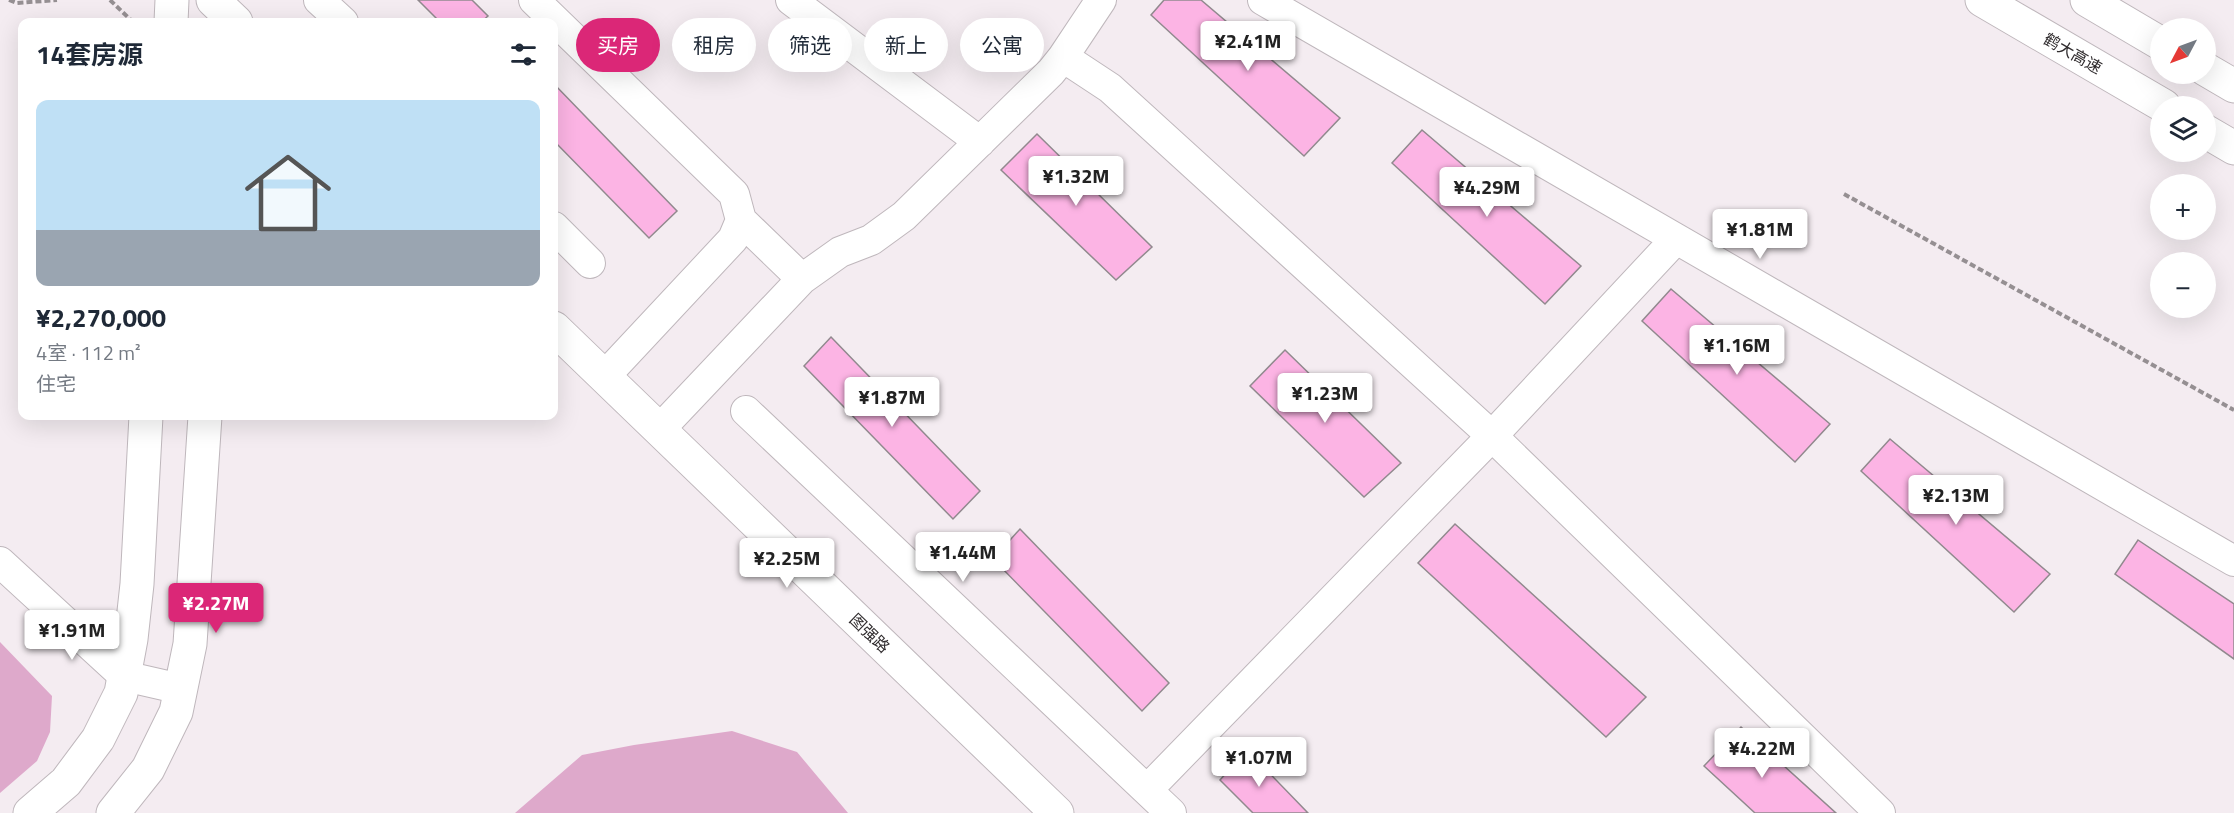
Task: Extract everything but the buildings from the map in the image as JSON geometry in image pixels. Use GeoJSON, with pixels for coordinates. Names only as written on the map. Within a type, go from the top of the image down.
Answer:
{"type":"FeatureCollection","features":[{"type":"Feature","properties":{"kind":"main road"},"geometry":{"type":"LineString","coordinates":[[171,18],[172,0]]}},
{"type":"Feature","properties":{"kind":"main road","name":"鹤大高速"},"geometry":{"type":"LineString","coordinates":[[1982,0],[2150,98]]}},
{"type":"Feature","properties":{"kind":"main road"},"geometry":{"type":"LineString","coordinates":[[2087,0],[2150,37]]}},
{"type":"Feature","properties":{"kind":"main road"},"geometry":{"type":"LineString","coordinates":[[2216,75],[2234,86]]}},
{"type":"Feature","properties":{"kind":"main road"},"geometry":{"type":"LineString","coordinates":[[2216,137],[2234,148]]}},
{"type":"Feature","properties":{"kind":"main road","name":"图强路"},"geometry":{"type":"LineString","coordinates":[[558,332],[1057,813]]}},
{"type":"Feature","properties":{"kind":"main road"},"geometry":{"type":"LineString","coordinates":[[30,813],[66,782],[98,739],[121,693],[131,639],[137,584],[146,420]]}},
{"type":"Feature","properties":{"kind":"main road"},"geometry":{"type":"LineString","coordinates":[[113,813],[148,769],[176,712],[190,644],[205,420]]}},
{"type":"Feature","properties":{"kind":"street"},"geometry":{"type":"LineString","coordinates":[[319,0],[339,18]]}},
{"type":"Feature","properties":{"kind":"street"},"geometry":{"type":"LineString","coordinates":[[534,0],[553,18]]}},
{"type":"Feature","properties":{"kind":"street"},"geometry":{"type":"LineString","coordinates":[[791,0],[980,141]]}},
{"type":"Feature","properties":{"kind":"street"},"geometry":{"type":"LineString","coordinates":[[659,430],[802,279],[840,252],[872,240],[904,216],[1063,57],[1101,0]]}},
{"type":"Feature","properties":{"kind":"street"},"geometry":{"type":"LineString","coordinates":[[1263,0],[2234,561]]}},
{"type":"Feature","properties":{"kind":"street"},"geometry":{"type":"LineString","coordinates":[[558,23],[734,194],[741,220],[802,279]]}},
{"type":"Feature","properties":{"kind":"street"},"geometry":{"type":"LineString","coordinates":[[1063,57],[1110,88],[1492,436],[1880,813]]}},
{"type":"Feature","properties":{"kind":"street"},"geometry":{"type":"LineString","coordinates":[[604,377],[733,239],[741,220]]}},
{"type":"Feature","properties":{"kind":"street"},"geometry":{"type":"LineString","coordinates":[[558,231],[590,262]]}},
{"type":"Feature","properties":{"kind":"street"},"geometry":{"type":"LineString","coordinates":[[1148,789],[1492,436],[1676,238]]}},
{"type":"Feature","properties":{"kind":"street"},"geometry":{"type":"LineString","coordinates":[[746,411],[1172,813]]}},
{"type":"Feature","properties":{"kind":"street"},"geometry":{"type":"LineString","coordinates":[[0,562],[124,676],[181,689]]}},
{"type":"Feature","properties":{"kind":"path"},"geometry":{"type":"LineString","coordinates":[[9,0],[17,3],[57,0]]}},
{"type":"Feature","properties":{"kind":"path"},"geometry":{"type":"LineString","coordinates":[[110,0],[130,18]]}},
{"type":"Feature","properties":{"kind":"path"},"geometry":{"type":"LineString","coordinates":[[1844,194],[2234,410]]}},
{"type":"Feature","properties":{"kind":"shaded area"},"geometry":{"type":"Polygon","coordinates":[[[0,642],[52,696],[50,732],[37,761],[0,793],[0,642]]]}},
{"type":"Feature","properties":{"kind":"shaded area"},"geometry":{"type":"Polygon","coordinates":[[[732,731],[797,752],[848,813],[515,813],[582,755],[732,731]]]}}]}
